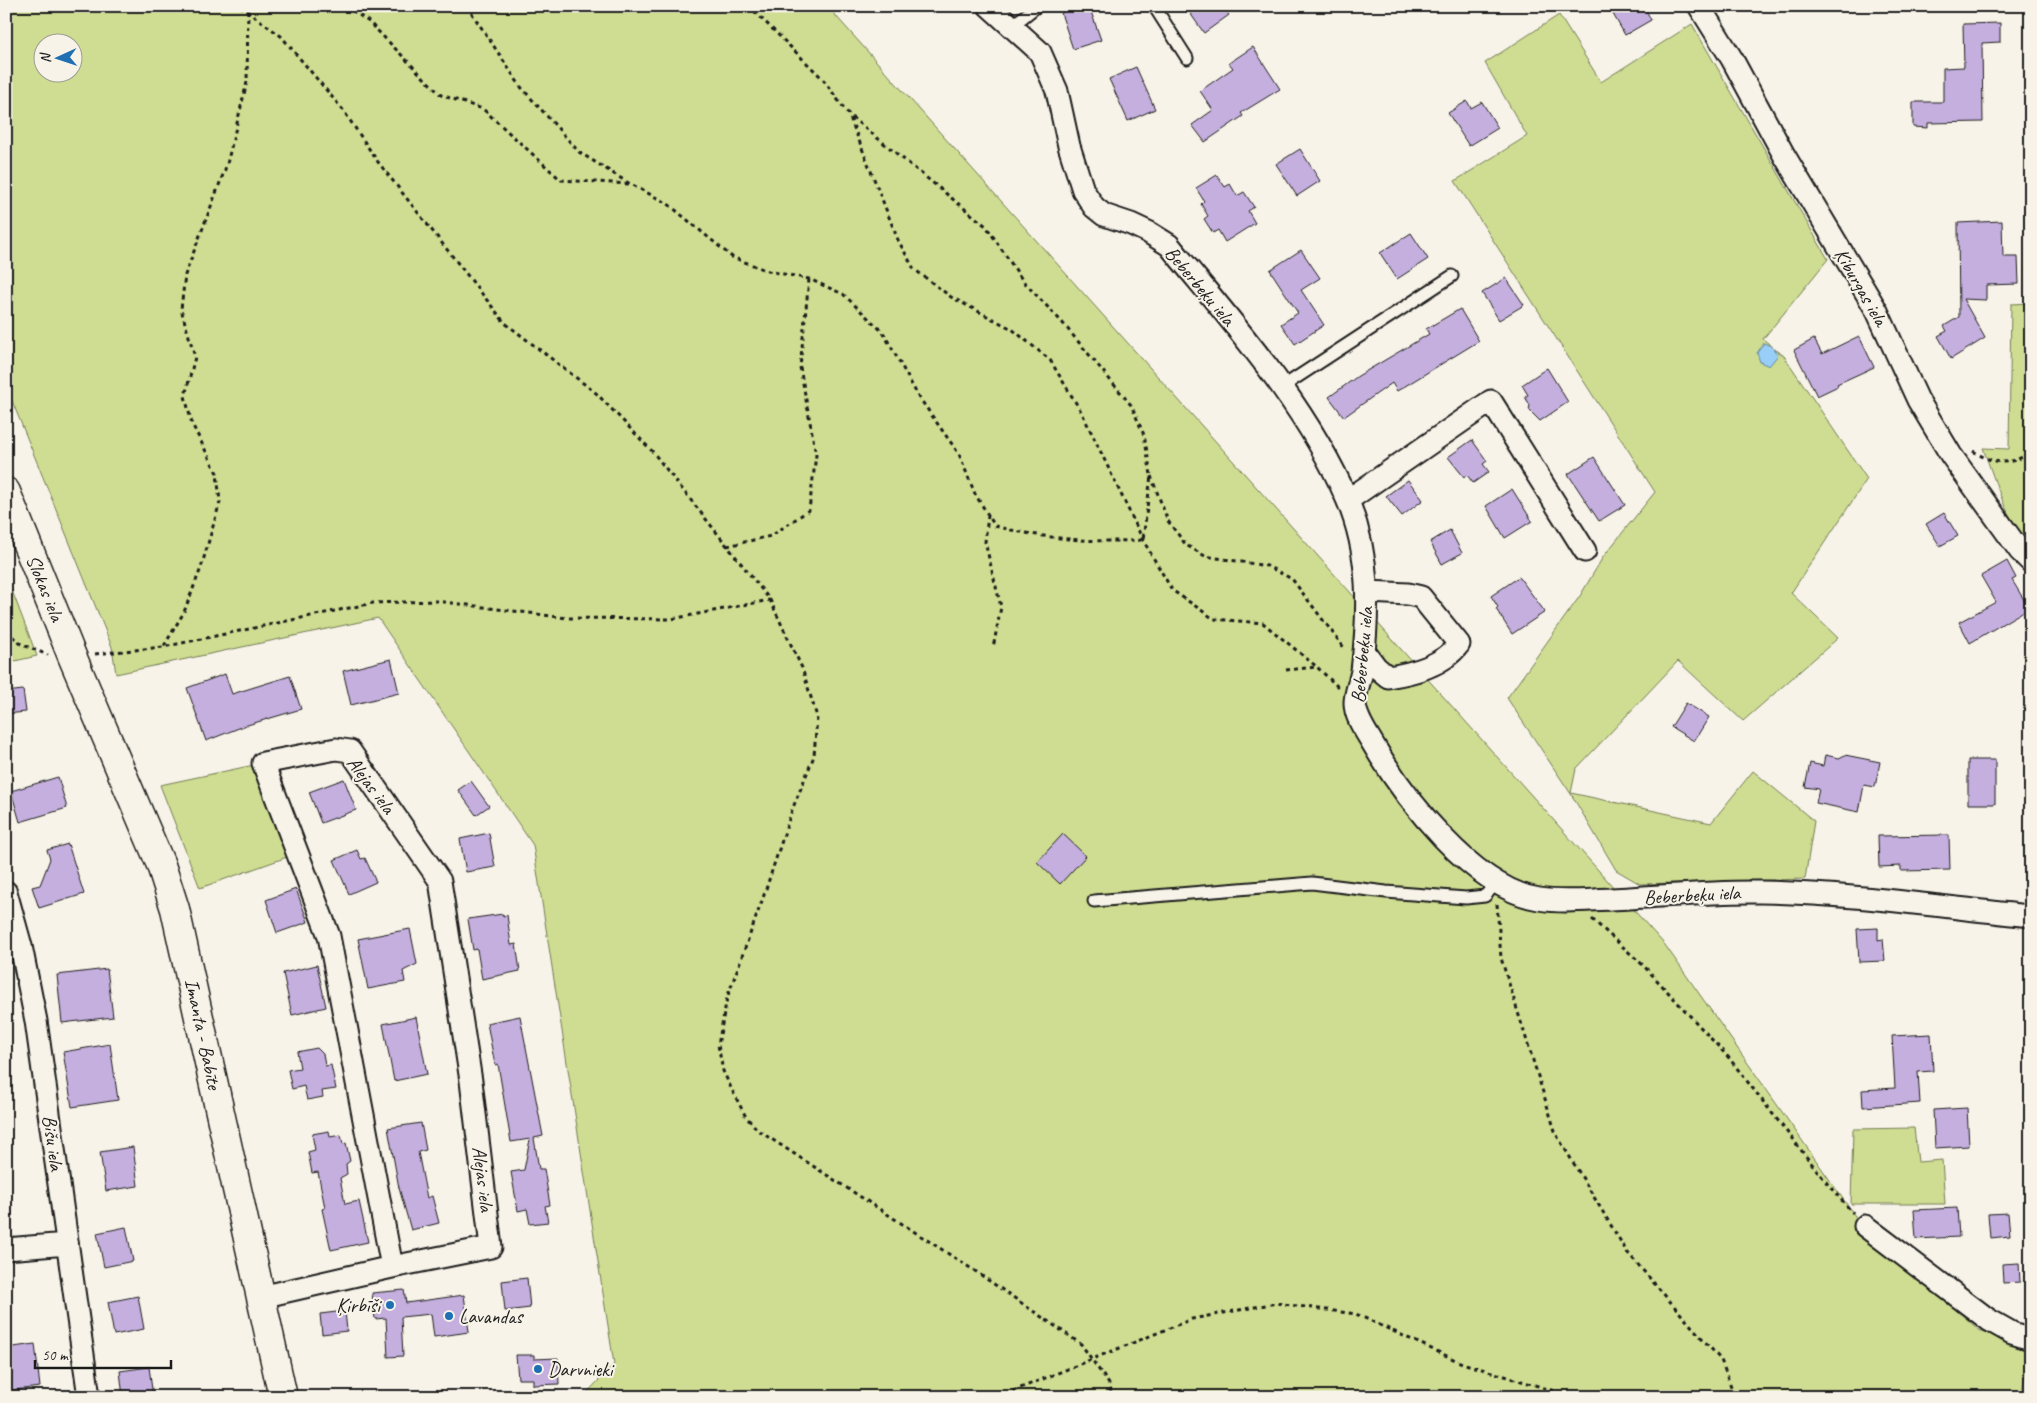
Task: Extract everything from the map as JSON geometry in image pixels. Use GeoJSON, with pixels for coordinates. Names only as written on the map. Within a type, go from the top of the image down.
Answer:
{"type":"FeatureCollection","features":[{"type":"Feature","properties":{"kind":"main road","name":"Slokas iela"},"geometry":{"type":"LineString","coordinates":[[6,492],[56,658],[84,684]]}},
{"type":"Feature","properties":{"kind":"main road","name":"Imanta - Babīte"},"geometry":{"type":"LineString","coordinates":[[84,684],[161,866],[175,909],[283,1397]]}},
{"type":"Feature","properties":{"kind":"street","name":"Beberbeķu iela"},"geometry":{"type":"LineString","coordinates":[[989,6],[1040,52],[1057,91],[1083,190],[1094,207],[1104,215],[1131,224],[1169,245],[1282,387],[1320,448],[1348,500],[1363,546],[1368,592],[1363,661],[1355,704],[1360,722],[1389,771],[1424,817],[1462,855],[1496,883],[1516,894],[1533,898],[1573,901],[1756,892],[1813,893],[2031,916]]}},
{"type":"Feature","properties":{"kind":"street","name":"Ķiburgas iela"},"geometry":{"type":"LineString","coordinates":[[1699,6],[1732,59],[1784,155],[1878,311],[1918,400],[1951,456],[2020,551],[2031,562]]}},
{"type":"Feature","properties":{"kind":"street"},"geometry":{"type":"LineString","coordinates":[[1348,500],[1491,401],[1585,551]]}},
{"type":"Feature","properties":{"kind":"street"},"geometry":{"type":"LineString","coordinates":[[1363,661],[1376,667],[1388,677],[1408,674],[1434,664],[1454,651],[1459,644],[1421,597],[1408,594],[1368,592]]}},
{"type":"Feature","properties":{"kind":"street","name":"Alejas iela"},"geometry":{"type":"LineString","coordinates":[[336,749],[350,752],[440,881],[471,1081],[491,1247],[392,1267],[329,936],[263,763],[336,749]]}},
{"type":"Feature","properties":{"kind":"street","name":"Bišu iela"},"geometry":{"type":"LineString","coordinates":[[6,892],[21,946],[36,1021],[89,1397]]}},
{"type":"Feature","properties":{"kind":"street"},"geometry":{"type":"LineString","coordinates":[[1865,1226],[1989,1320],[2031,1339]]}},
{"type":"Feature","properties":{"kind":"street"},"geometry":{"type":"LineString","coordinates":[[6,1249],[67,1244]]}},
{"type":"Feature","properties":{"kind":"street"},"geometry":{"type":"LineString","coordinates":[[261,1297],[392,1267]]}},
{"type":"Feature","properties":{"kind":"lane"},"geometry":{"type":"LineString","coordinates":[[1012,26],[1037,6]]}},
{"type":"Feature","properties":{"kind":"lane"},"geometry":{"type":"LineString","coordinates":[[1154,6],[1186,58]]}},
{"type":"Feature","properties":{"kind":"lane"},"geometry":{"type":"LineString","coordinates":[[1282,387],[1452,276]]}},
{"type":"Feature","properties":{"kind":"lane"},"geometry":{"type":"LineString","coordinates":[[1094,901],[1312,883],[1386,892],[1466,898],[1486,896],[1496,883]]}},
{"type":"Feature","properties":{"kind":"path"},"geometry":{"type":"LineString","coordinates":[[240,6],[248,8],[281,36],[343,110],[378,162],[505,323],[596,393],[652,451],[770,600],[802,668],[817,717],[814,756],[792,810],[727,998],[718,1044],[723,1071],[746,1117],[759,1131],[983,1277],[1081,1344],[1109,1384],[1112,1397]]}},
{"type":"Feature","properties":{"kind":"path"},"geometry":{"type":"LineString","coordinates":[[346,6],[369,22],[441,95],[484,109],[561,180],[630,184]]}},
{"type":"Feature","properties":{"kind":"path"},"geometry":{"type":"LineString","coordinates":[[467,6],[521,87],[579,152],[630,184],[667,203],[732,257],[768,271],[809,279],[843,294],[883,332],[918,396],[959,454],[975,494],[995,526],[1056,538],[1104,542],[1143,540]]}},
{"type":"Feature","properties":{"kind":"path"},"geometry":{"type":"LineString","coordinates":[[749,6],[822,78],[849,115],[898,240],[914,269],[951,297],[1012,329],[1050,360],[1082,413],[1143,540],[1172,590],[1214,619],[1262,623],[1317,667],[1355,704]]}},
{"type":"Feature","properties":{"kind":"path"},"geometry":{"type":"LineString","coordinates":[[163,647],[188,603],[201,568],[220,502],[217,473],[192,424],[186,396],[195,357],[181,309],[185,275],[227,164],[246,82],[248,8]]}},
{"type":"Feature","properties":{"kind":"path"},"geometry":{"type":"LineString","coordinates":[[849,115],[986,226],[1023,281],[1061,321],[1130,404],[1144,435],[1151,476],[1168,521],[1186,545],[1204,556],[1267,566],[1292,579],[1363,661]]}},
{"type":"Feature","properties":{"kind":"path"},"geometry":{"type":"LineString","coordinates":[[727,546],[771,536],[809,510],[816,455],[800,367],[809,279]]}},
{"type":"Feature","properties":{"kind":"path"},"geometry":{"type":"LineString","coordinates":[[1972,450],[1982,457],[2008,462],[2019,460],[2031,451]]}},
{"type":"Feature","properties":{"kind":"path"},"geometry":{"type":"LineString","coordinates":[[1143,540],[1151,476]]}},
{"type":"Feature","properties":{"kind":"path"},"geometry":{"type":"LineString","coordinates":[[988,514],[985,542],[1001,607],[993,648]]}},
{"type":"Feature","properties":{"kind":"path"},"geometry":{"type":"LineString","coordinates":[[6,631],[21,644],[56,658],[132,652],[163,647],[373,603],[437,601],[567,618],[672,618],[770,600]]}},
{"type":"Feature","properties":{"kind":"path"},"geometry":{"type":"LineString","coordinates":[[43,646],[56,658]]}},
{"type":"Feature","properties":{"kind":"path"},"geometry":{"type":"LineString","coordinates":[[1286,670],[1317,667]]}},
{"type":"Feature","properties":{"kind":"path"},"geometry":{"type":"LineString","coordinates":[[1496,883],[1501,958],[1556,1134],[1627,1252],[1721,1360],[1735,1397]]}},
{"type":"Feature","properties":{"kind":"path"},"geometry":{"type":"LineString","coordinates":[[1573,901],[1644,965],[1730,1058],[1830,1187],[1865,1226]]}},
{"type":"Feature","properties":{"kind":"path"},"geometry":{"type":"LineString","coordinates":[[998,1397],[1192,1319],[1276,1303],[1356,1314],[1462,1363],[1561,1393],[1564,1397]]}},
{"type":"Feature","properties":{"kind":"green space"},"geometry":{"type":"Polygon","coordinates":[[[6,6],[827,6],[1665,945],[1862,1226],[1979,1330],[2030,1347],[2022,1391],[2031,1393],[2031,1397],[583,1397],[614,1364],[533,845],[378,618],[116,674],[112,647],[6,386],[6,6]]]}},
{"type":"Feature","properties":{"kind":"green space"},"geometry":{"type":"Polygon","coordinates":[[[1559,15],[1601,82],[1692,24],[1828,259],[1763,339],[1784,356],[1867,479],[1791,593],[1838,638],[1743,721],[1678,661],[1576,769],[1571,793],[1711,823],[1753,771],[1814,821],[1805,879],[1640,884],[1616,870],[1571,794],[1507,698],[1580,596],[1603,557],[1655,492],[1455,181],[1527,136],[1485,63],[1559,15]]]}},
{"type":"Feature","properties":{"kind":"green space"},"geometry":{"type":"Polygon","coordinates":[[[2031,303],[2031,551],[2009,514],[1983,448],[2009,449],[2011,304],[2031,303]]]}},
{"type":"Feature","properties":{"kind":"green space"},"geometry":{"type":"Polygon","coordinates":[[[6,575],[37,656],[6,663],[6,575]]]}},
{"type":"Feature","properties":{"kind":"green space"},"geometry":{"type":"Polygon","coordinates":[[[254,765],[290,856],[200,888],[160,785],[254,765]]]}},
{"type":"Feature","properties":{"kind":"green space"},"geometry":{"type":"Polygon","coordinates":[[[1914,1128],[1918,1162],[1942,1160],[1945,1204],[1851,1204],[1853,1129],[1914,1128]]]}},
{"type":"Feature","properties":{"kind":"water"},"geometry":{"type":"Polygon","coordinates":[[[1764,343],[1771,346],[1778,355],[1769,366],[1760,362],[1757,353],[1764,343]]]}},
{"type":"Feature","properties":{"kind":"building"},"geometry":{"type":"Polygon","coordinates":[[[1082,6],[1089,6],[1101,40],[1073,49],[1061,13],[1082,6]]]}},
{"type":"Feature","properties":{"kind":"building"},"geometry":{"type":"Polygon","coordinates":[[[1185,6],[1222,6],[1229,15],[1204,33],[1185,6]]]}},
{"type":"Feature","properties":{"kind":"building"},"geometry":{"type":"Polygon","coordinates":[[[1627,6],[1644,6],[1651,20],[1625,35],[1613,14],[1627,6]]]}},
{"type":"Feature","properties":{"kind":"building"},"geometry":{"type":"Polygon","coordinates":[[[2000,23],[2000,42],[1982,43],[1983,122],[1928,123],[1928,128],[1913,127],[1913,102],[1943,102],[1943,68],[1964,67],[1963,24],[2000,23]]]}},
{"type":"Feature","properties":{"kind":"building"},"geometry":{"type":"Polygon","coordinates":[[[1253,47],[1280,89],[1241,113],[1243,116],[1205,142],[1192,125],[1213,110],[1200,91],[1233,68],[1229,63],[1253,47]]]}},
{"type":"Feature","properties":{"kind":"building"},"geometry":{"type":"Polygon","coordinates":[[[1136,67],[1155,109],[1128,121],[1109,79],[1136,67]]]}},
{"type":"Feature","properties":{"kind":"building"},"geometry":{"type":"Polygon","coordinates":[[[1467,101],[1471,108],[1482,102],[1498,128],[1469,146],[1448,113],[1467,101]]]}},
{"type":"Feature","properties":{"kind":"building"},"geometry":{"type":"Polygon","coordinates":[[[1300,149],[1320,181],[1297,196],[1276,164],[1300,149]]]}},
{"type":"Feature","properties":{"kind":"building"},"geometry":{"type":"Polygon","coordinates":[[[1217,175],[1225,187],[1230,184],[1237,196],[1244,192],[1254,207],[1248,211],[1255,223],[1225,242],[1218,230],[1213,233],[1204,219],[1208,216],[1201,204],[1204,201],[1196,188],[1217,175]]]}},
{"type":"Feature","properties":{"kind":"building"},"geometry":{"type":"Polygon","coordinates":[[[2002,221],[2003,257],[2018,257],[2019,284],[1986,285],[1986,300],[1963,299],[1985,338],[1951,359],[1938,336],[1947,331],[1944,326],[1959,317],[1958,223],[2002,221]]]}},
{"type":"Feature","properties":{"kind":"building"},"geometry":{"type":"Polygon","coordinates":[[[1411,233],[1428,259],[1397,279],[1380,253],[1411,233]]]}},
{"type":"Feature","properties":{"kind":"building"},"geometry":{"type":"Polygon","coordinates":[[[1301,250],[1320,278],[1301,290],[1324,325],[1295,344],[1281,324],[1298,313],[1270,270],[1301,250]]]}},
{"type":"Feature","properties":{"kind":"building"},"geometry":{"type":"Polygon","coordinates":[[[1506,278],[1524,305],[1499,320],[1482,293],[1506,278]]]}},
{"type":"Feature","properties":{"kind":"building"},"geometry":{"type":"Polygon","coordinates":[[[1460,309],[1479,341],[1397,391],[1392,383],[1344,417],[1329,397],[1358,376],[1429,334],[1426,329],[1460,309]]]}},
{"type":"Feature","properties":{"kind":"building"},"geometry":{"type":"Polygon","coordinates":[[[1859,336],[1874,367],[1837,384],[1838,386],[1817,396],[1794,350],[1814,339],[1822,354],[1859,336]]]}},
{"type":"Feature","properties":{"kind":"building"},"geometry":{"type":"Polygon","coordinates":[[[1547,368],[1568,402],[1540,421],[1529,410],[1530,405],[1525,397],[1528,395],[1522,385],[1547,368]]]}},
{"type":"Feature","properties":{"kind":"building"},"geometry":{"type":"Polygon","coordinates":[[[1472,440],[1487,461],[1483,464],[1489,472],[1473,483],[1467,475],[1464,477],[1448,457],[1472,440]]]}},
{"type":"Feature","properties":{"kind":"building"},"geometry":{"type":"Polygon","coordinates":[[[1594,457],[1625,505],[1599,521],[1568,474],[1594,457]]]}},
{"type":"Feature","properties":{"kind":"building"},"geometry":{"type":"Polygon","coordinates":[[[1408,480],[1423,500],[1402,516],[1386,496],[1408,480]]]}},
{"type":"Feature","properties":{"kind":"building"},"geometry":{"type":"Polygon","coordinates":[[[1512,489],[1532,521],[1505,538],[1486,506],[1512,489]]]}},
{"type":"Feature","properties":{"kind":"building"},"geometry":{"type":"Polygon","coordinates":[[[1944,513],[1958,536],[1940,546],[1926,524],[1944,513]]]}},
{"type":"Feature","properties":{"kind":"building"},"geometry":{"type":"Polygon","coordinates":[[[1450,530],[1462,553],[1442,564],[1430,542],[1450,530]]]}},
{"type":"Feature","properties":{"kind":"building"},"geometry":{"type":"Polygon","coordinates":[[[2007,561],[2016,578],[2012,580],[2029,608],[1970,643],[1959,622],[1996,602],[1981,576],[2007,561]]]}},
{"type":"Feature","properties":{"kind":"building"},"geometry":{"type":"Polygon","coordinates":[[[1519,577],[1545,612],[1512,634],[1496,609],[1498,607],[1491,596],[1519,577]]]}},
{"type":"Feature","properties":{"kind":"building"},"geometry":{"type":"Polygon","coordinates":[[[391,659],[399,693],[351,705],[343,671],[391,659]]]}},
{"type":"Feature","properties":{"kind":"building"},"geometry":{"type":"Polygon","coordinates":[[[225,674],[232,694],[290,676],[301,709],[244,726],[206,741],[187,688],[225,674]]]}},
{"type":"Feature","properties":{"kind":"building"},"geometry":{"type":"Polygon","coordinates":[[[23,690],[26,712],[6,714],[6,692],[23,690]]]}},
{"type":"Feature","properties":{"kind":"building"},"geometry":{"type":"Polygon","coordinates":[[[1686,703],[1709,717],[1694,741],[1671,727],[1686,703]]]}},
{"type":"Feature","properties":{"kind":"building"},"geometry":{"type":"Polygon","coordinates":[[[1825,755],[1839,758],[1845,755],[1880,762],[1875,787],[1864,785],[1859,812],[1816,803],[1819,789],[1805,787],[1810,763],[1823,766],[1825,755]]]}},
{"type":"Feature","properties":{"kind":"building"},"geometry":{"type":"Polygon","coordinates":[[[1968,760],[1995,760],[1995,804],[1968,804],[1968,760]]]}},
{"type":"Feature","properties":{"kind":"building"},"geometry":{"type":"Polygon","coordinates":[[[58,777],[67,808],[20,822],[11,791],[58,777]]]}},
{"type":"Feature","properties":{"kind":"building"},"geometry":{"type":"Polygon","coordinates":[[[344,779],[356,810],[321,823],[309,792],[344,779]]]}},
{"type":"Feature","properties":{"kind":"building"},"geometry":{"type":"Polygon","coordinates":[[[471,781],[489,806],[476,815],[458,790],[471,781]]]}},
{"type":"Feature","properties":{"kind":"building"},"geometry":{"type":"Polygon","coordinates":[[[489,833],[495,867],[466,872],[460,839],[489,833]]]}},
{"type":"Feature","properties":{"kind":"building"},"geometry":{"type":"Polygon","coordinates":[[[1063,834],[1086,856],[1060,884],[1037,862],[1063,834]]]}},
{"type":"Feature","properties":{"kind":"building"},"geometry":{"type":"Polygon","coordinates":[[[1949,835],[1950,870],[1901,871],[1901,866],[1879,867],[1878,836],[1949,835]]]}},
{"type":"Feature","properties":{"kind":"building"},"geometry":{"type":"Polygon","coordinates":[[[68,844],[84,894],[39,908],[32,887],[40,885],[50,859],[47,850],[68,844]]]}},
{"type":"Feature","properties":{"kind":"building"},"geometry":{"type":"Polygon","coordinates":[[[357,850],[361,859],[365,858],[376,882],[349,894],[334,860],[357,850]]]}},
{"type":"Feature","properties":{"kind":"building"},"geometry":{"type":"Polygon","coordinates":[[[296,889],[308,922],[277,933],[266,900],[296,889]]]}},
{"type":"Feature","properties":{"kind":"building"},"geometry":{"type":"Polygon","coordinates":[[[503,914],[503,916],[507,915],[511,945],[516,944],[520,971],[482,979],[477,949],[473,950],[468,919],[503,914]]]}},
{"type":"Feature","properties":{"kind":"building"},"geometry":{"type":"Polygon","coordinates":[[[1878,928],[1878,940],[1883,939],[1885,961],[1859,962],[1857,929],[1878,928]]]}},
{"type":"Feature","properties":{"kind":"building"},"geometry":{"type":"Polygon","coordinates":[[[410,929],[417,964],[403,971],[405,982],[368,989],[358,939],[410,929]]]}},
{"type":"Feature","properties":{"kind":"building"},"geometry":{"type":"Polygon","coordinates":[[[317,965],[326,1007],[292,1015],[283,973],[317,965]]]}},
{"type":"Feature","properties":{"kind":"building"},"geometry":{"type":"Polygon","coordinates":[[[107,969],[113,1017],[62,1023],[57,975],[107,969]]]}},
{"type":"Feature","properties":{"kind":"building"},"geometry":{"type":"Polygon","coordinates":[[[520,1016],[543,1136],[534,1138],[539,1169],[544,1169],[550,1205],[545,1206],[548,1222],[530,1224],[527,1209],[518,1211],[511,1172],[524,1170],[530,1139],[511,1142],[498,1064],[495,1065],[487,1023],[520,1016]]]}},
{"type":"Feature","properties":{"kind":"building"},"geometry":{"type":"Polygon","coordinates":[[[416,1017],[427,1074],[394,1081],[383,1024],[416,1017]]]}},
{"type":"Feature","properties":{"kind":"building"},"geometry":{"type":"Polygon","coordinates":[[[1931,1034],[1933,1071],[1918,1072],[1920,1103],[1863,1107],[1862,1090],[1895,1088],[1892,1036],[1931,1034]]]}},
{"type":"Feature","properties":{"kind":"building"},"geometry":{"type":"Polygon","coordinates":[[[110,1044],[118,1100],[72,1107],[63,1052],[110,1044]]]}},
{"type":"Feature","properties":{"kind":"building"},"geometry":{"type":"Polygon","coordinates":[[[317,1048],[323,1054],[325,1066],[331,1065],[336,1089],[322,1091],[323,1097],[307,1100],[304,1086],[292,1089],[288,1070],[300,1068],[297,1052],[317,1048]]]}},
{"type":"Feature","properties":{"kind":"building"},"geometry":{"type":"Polygon","coordinates":[[[1967,1108],[1969,1146],[1935,1148],[1933,1110],[1967,1108]]]}},
{"type":"Feature","properties":{"kind":"building"},"geometry":{"type":"Polygon","coordinates":[[[421,1123],[426,1150],[418,1152],[427,1198],[432,1196],[439,1223],[411,1230],[399,1188],[388,1128],[421,1123]]]}},
{"type":"Feature","properties":{"kind":"building"},"geometry":{"type":"Polygon","coordinates":[[[329,1131],[330,1137],[341,1135],[343,1144],[346,1143],[350,1161],[346,1164],[347,1174],[340,1178],[345,1204],[359,1201],[368,1242],[331,1250],[322,1209],[325,1208],[318,1172],[312,1173],[308,1152],[315,1150],[312,1134],[329,1131]]]}},
{"type":"Feature","properties":{"kind":"building"},"geometry":{"type":"Polygon","coordinates":[[[133,1147],[138,1186],[106,1191],[100,1152],[133,1147]]]}},
{"type":"Feature","properties":{"kind":"building"},"geometry":{"type":"Polygon","coordinates":[[[1957,1208],[1959,1237],[1916,1239],[1914,1210],[1957,1208]]]}},
{"type":"Feature","properties":{"kind":"building"},"geometry":{"type":"Polygon","coordinates":[[[2008,1213],[2010,1236],[1990,1238],[1988,1214],[2008,1213]]]}},
{"type":"Feature","properties":{"kind":"building"},"geometry":{"type":"Polygon","coordinates":[[[126,1227],[133,1261],[104,1267],[97,1233],[126,1227]]]}},
{"type":"Feature","properties":{"kind":"building"},"geometry":{"type":"Polygon","coordinates":[[[2019,1263],[2020,1282],[2003,1283],[2002,1264],[2019,1263]]]}},
{"type":"Feature","properties":{"kind":"building"},"geometry":{"type":"Polygon","coordinates":[[[527,1278],[530,1308],[505,1311],[502,1281],[527,1278]]]}},
{"type":"Feature","properties":{"kind":"building"},"geometry":{"type":"Polygon","coordinates":[[[404,1290],[406,1303],[464,1295],[469,1332],[434,1337],[431,1314],[401,1317],[403,1356],[388,1357],[386,1318],[375,1319],[372,1293],[404,1290]]]}},
{"type":"Feature","properties":{"kind":"building"},"geometry":{"type":"Polygon","coordinates":[[[138,1296],[144,1329],[114,1335],[108,1302],[138,1296]]]}},
{"type":"Feature","properties":{"kind":"building"},"geometry":{"type":"Polygon","coordinates":[[[345,1311],[347,1331],[322,1334],[320,1314],[345,1311]]]}},
{"type":"Feature","properties":{"kind":"building"},"geometry":{"type":"Polygon","coordinates":[[[35,1344],[40,1387],[6,1391],[6,1348],[35,1344]]]}},
{"type":"Feature","properties":{"kind":"building","name":"Darvnieki"},"geometry":{"type":"Polygon","coordinates":[[[516,1355],[534,1355],[534,1359],[558,1358],[559,1384],[533,1385],[533,1379],[518,1379],[516,1355]]]}},
{"type":"Feature","properties":{"kind":"building"},"geometry":{"type":"Polygon","coordinates":[[[149,1367],[153,1397],[123,1397],[120,1371],[149,1367]]]}},
{"type":"Feature","properties":{"kind":"place","name":"Ķirbīši"},"geometry":{"type":"Point","coordinates":[390,1305]}},
{"type":"Feature","properties":{"kind":"place","name":"Lavandas"},"geometry":{"type":"Point","coordinates":[449,1316]}},
{"type":"Feature","properties":{"kind":"place","name":"Darvnieki"},"geometry":{"type":"Point","coordinates":[538,1369]}}]}
